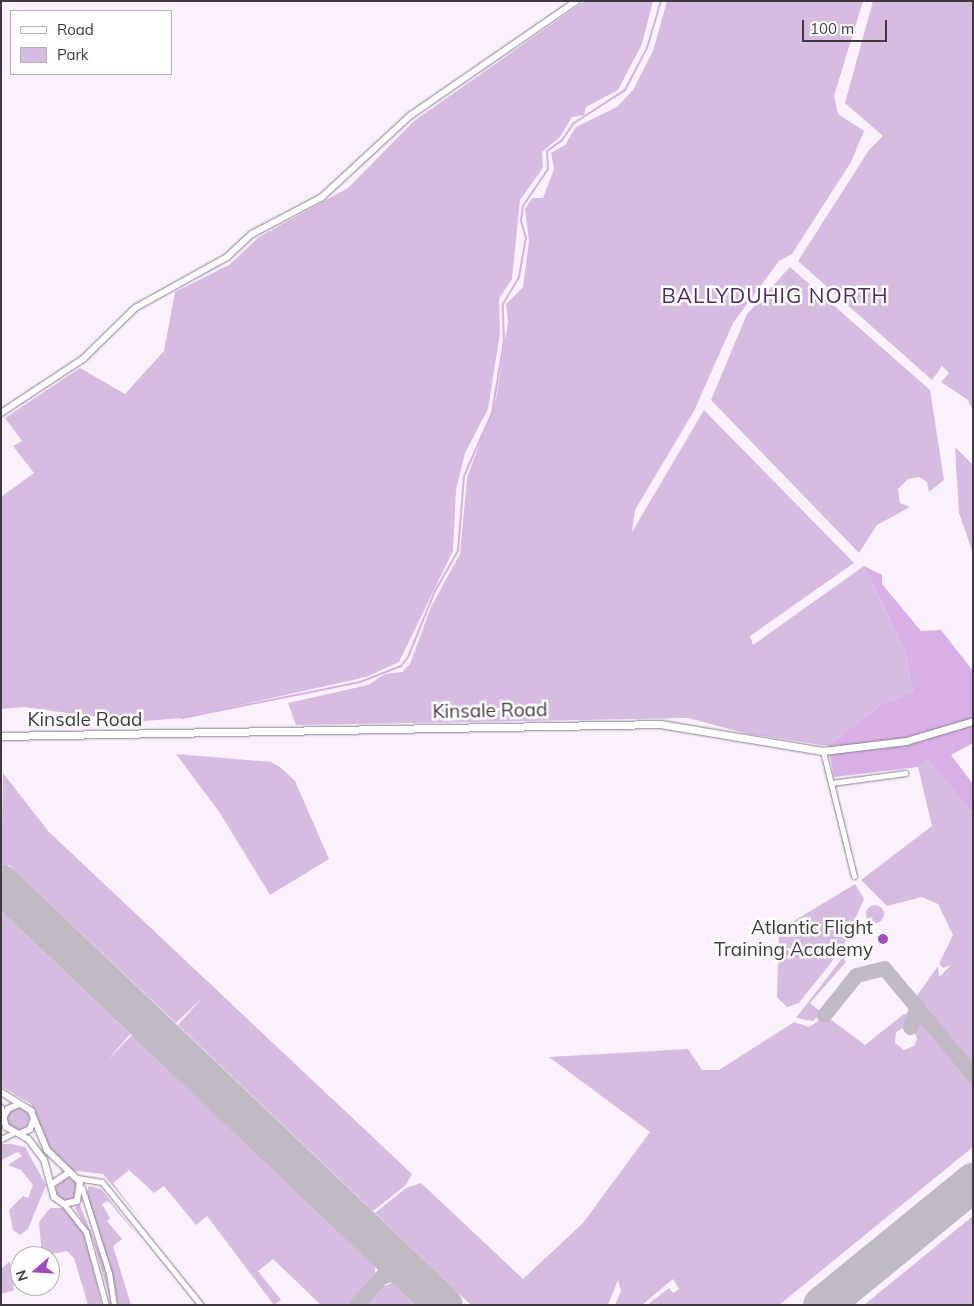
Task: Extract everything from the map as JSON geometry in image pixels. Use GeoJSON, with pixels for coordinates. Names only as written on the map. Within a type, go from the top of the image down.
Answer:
{"type":"FeatureCollection","features":[{"type":"Feature","properties":{"kind":"main road","name":"Kinsale Road"},"geometry":{"type":"LineString","coordinates":[[1,736],[660,724],[823,751],[906,741],[973,721]]}},
{"type":"Feature","properties":{"kind":"street"},"geometry":{"type":"LineString","coordinates":[[1,413],[83,359],[135,308],[227,257],[252,234],[322,197],[395,127],[488,59],[576,1]]}},
{"type":"Feature","properties":{"kind":"street"},"geometry":{"type":"LineString","coordinates":[[823,751],[854,876]]}},
{"type":"Feature","properties":{"kind":"street"},"geometry":{"type":"LineString","coordinates":[[831,783],[905,773]]}},
{"type":"Feature","properties":{"kind":"street"},"geometry":{"type":"LineString","coordinates":[[1,1092],[24,1105],[47,1150],[67,1174],[77,1178],[102,1182],[201,1305]]}},
{"type":"Feature","properties":{"kind":"street"},"geometry":{"type":"LineString","coordinates":[[3,1122],[11,1106],[24,1105]]}},
{"type":"Feature","properties":{"kind":"street"},"geometry":{"type":"LineString","coordinates":[[1,1108],[3,1122],[42,1158],[52,1184],[54,1198],[64,1204],[86,1232],[106,1305]]}},
{"type":"Feature","properties":{"kind":"street"},"geometry":{"type":"LineString","coordinates":[[1,1139],[30,1129],[33,1121]]}},
{"type":"Feature","properties":{"kind":"street"},"geometry":{"type":"LineString","coordinates":[[52,1184],[67,1174]]}},
{"type":"Feature","properties":{"kind":"street"},"geometry":{"type":"LineString","coordinates":[[77,1178],[81,1186],[115,1305]]}},
{"type":"Feature","properties":{"kind":"street"},"geometry":{"type":"LineString","coordinates":[[64,1204],[77,1201],[81,1186],[86,1178]]}},
{"type":"Feature","properties":{"kind":"green space"},"geometry":{"type":"Polygon","coordinates":[[[585,1],[653,1],[642,44],[618,90],[586,107],[584,115],[572,117],[560,137],[542,152],[543,168],[520,200],[512,279],[499,299],[500,333],[488,409],[465,453],[456,490],[453,551],[399,662],[366,677],[182,718],[132,722],[24,707],[1,709],[1,497],[34,473],[13,446],[22,441],[5,418],[80,368],[125,394],[164,351],[175,292],[229,265],[259,237],[348,188],[414,121],[585,1]]]}},
{"type":"Feature","properties":{"kind":"green space"},"geometry":{"type":"Polygon","coordinates":[[[667,1],[863,1],[834,96],[838,114],[864,131],[851,162],[792,254],[779,261],[733,323],[694,411],[635,510],[632,532],[704,410],[854,563],[750,636],[753,645],[864,566],[905,651],[913,692],[883,703],[828,746],[748,734],[688,718],[296,725],[288,703],[368,685],[385,674],[402,672],[410,664],[431,607],[460,554],[467,478],[496,399],[508,322],[506,304],[523,287],[529,241],[525,209],[532,198],[543,198],[554,169],[551,153],[565,145],[576,127],[617,107],[633,90],[653,51],[667,1]]]}},
{"type":"Feature","properties":{"kind":"green space"},"geometry":{"type":"Polygon","coordinates":[[[873,1],[973,1],[973,411],[968,400],[941,382],[949,373],[942,366],[932,380],[798,261],[869,150],[883,136],[845,103],[873,1]]]}},
{"type":"Feature","properties":{"kind":"green space"},"geometry":{"type":"Polygon","coordinates":[[[790,267],[930,390],[944,480],[929,492],[927,482],[919,477],[908,479],[898,489],[900,503],[910,507],[877,525],[859,553],[711,400],[747,314],[790,267]]]}},
{"type":"Feature","properties":{"kind":"green space"},"geometry":{"type":"Polygon","coordinates":[[[955,447],[973,465],[973,553],[959,513],[955,447]]]}},
{"type":"Feature","properties":{"kind":"green space"},"geometry":{"type":"Polygon","coordinates":[[[176,754],[271,762],[280,767],[295,781],[329,859],[270,895],[220,813],[176,754]]]}},
{"type":"Feature","properties":{"kind":"green space"},"geometry":{"type":"Polygon","coordinates":[[[927,757],[973,813],[973,1067],[916,997],[938,966],[939,977],[951,965],[943,968],[939,964],[953,935],[938,904],[922,897],[887,906],[861,880],[932,826],[918,767],[927,757]]]}},
{"type":"Feature","properties":{"kind":"green space"},"geometry":{"type":"Polygon","coordinates":[[[3,773],[49,832],[412,1174],[406,1185],[373,1211],[178,1025],[203,997],[176,1023],[9,865],[1,872],[3,773]]]}},
{"type":"Feature","properties":{"kind":"green space"},"geometry":{"type":"Polygon","coordinates":[[[855,884],[864,899],[842,949],[799,1003],[787,1007],[777,997],[779,930],[855,884]]]}},
{"type":"Feature","properties":{"kind":"green space"},"geometry":{"type":"Polygon","coordinates":[[[871,905],[879,905],[884,910],[882,921],[871,923],[866,918],[866,910],[871,905]]]}},
{"type":"Feature","properties":{"kind":"green space"},"geometry":{"type":"Polygon","coordinates":[[[1,911],[130,1034],[107,1061],[132,1035],[375,1267],[375,1278],[349,1305],[321,1305],[273,1259],[258,1271],[281,1300],[274,1305],[207,1216],[196,1225],[164,1186],[154,1193],[129,1170],[113,1183],[141,1220],[103,1174],[69,1170],[50,1149],[31,1104],[1,1086],[1,911]]]}},
{"type":"Feature","properties":{"kind":"green space"},"geometry":{"type":"Polygon","coordinates":[[[843,957],[846,962],[810,1003],[822,1013],[813,1021],[796,1018],[843,957]]]}},
{"type":"Feature","properties":{"kind":"green space"},"geometry":{"type":"Polygon","coordinates":[[[912,1013],[907,1026],[896,1032],[895,1043],[904,1050],[914,1046],[917,1039],[913,1026],[917,1014],[973,1082],[973,1147],[779,1305],[647,1305],[669,1288],[673,1293],[679,1289],[673,1279],[642,1305],[615,1305],[621,1291],[618,1280],[608,1305],[471,1305],[375,1213],[406,1188],[421,1183],[523,1279],[583,1223],[650,1132],[549,1057],[688,1049],[702,1070],[719,1070],[794,1022],[809,1027],[826,1016],[865,1045],[904,1014],[912,1013]]]}},
{"type":"Feature","properties":{"kind":"green space"},"geometry":{"type":"Polygon","coordinates":[[[18,1108],[26,1111],[29,1119],[26,1127],[18,1130],[10,1127],[7,1119],[10,1111],[18,1108]]]}},
{"type":"Feature","properties":{"kind":"green space"},"geometry":{"type":"Polygon","coordinates":[[[3,1142],[25,1147],[46,1185],[28,1229],[20,1235],[13,1230],[9,1210],[23,1196],[28,1198],[33,1185],[21,1170],[8,1165],[22,1156],[18,1152],[1,1160],[1,1144],[10,1144],[3,1142]]]}},
{"type":"Feature","properties":{"kind":"green space"},"geometry":{"type":"Polygon","coordinates":[[[67,1178],[77,1185],[78,1189],[71,1199],[67,1200],[57,1193],[56,1189],[63,1179],[67,1178]]]}},
{"type":"Feature","properties":{"kind":"green space"},"geometry":{"type":"Polygon","coordinates":[[[89,1186],[101,1189],[141,1239],[108,1201],[102,1204],[110,1218],[107,1221],[122,1239],[113,1246],[131,1305],[118,1305],[86,1194],[89,1186]]]}},
{"type":"Feature","properties":{"kind":"green space"},"geometry":{"type":"Polygon","coordinates":[[[79,1203],[103,1261],[112,1305],[93,1240],[75,1208],[79,1203]]]}},
{"type":"Feature","properties":{"kind":"green space"},"geometry":{"type":"Polygon","coordinates":[[[50,1208],[64,1208],[84,1233],[102,1305],[88,1305],[74,1258],[67,1251],[60,1252],[60,1246],[41,1246],[39,1222],[50,1208]]]}},
{"type":"Feature","properties":{"kind":"green space"},"geometry":{"type":"Polygon","coordinates":[[[973,1216],[973,1305],[864,1305],[973,1216]]]}},
{"type":"Feature","properties":{"kind":"green space"},"geometry":{"type":"Polygon","coordinates":[[[10,1261],[10,1291],[1,1294],[1,1269],[10,1261]]]}},
{"type":"Feature","properties":{"kind":"green space"},"geometry":{"type":"Polygon","coordinates":[[[392,1283],[414,1305],[364,1305],[381,1287],[392,1283]]]}},
{"type":"Feature","properties":{"kind":"shaded area"},"geometry":{"type":"Polygon","coordinates":[[[864,566],[882,575],[882,584],[921,631],[941,630],[973,671],[973,743],[951,755],[973,784],[973,813],[927,758],[918,767],[834,777],[828,746],[883,703],[913,692],[905,651],[864,566]]]}},
{"type":"Feature","properties":{"kind":"waterway"},"geometry":{"type":"LineString","coordinates":[[182,718],[360,682],[401,666],[408,657],[435,591],[458,551],[464,476],[492,413],[504,341],[503,304],[519,277],[526,238],[521,220],[523,206],[548,169],[547,151],[562,140],[574,123],[625,90],[647,48],[661,1]]}},
{"type":"Feature","properties":{"kind":"waterway"},"geometry":{"type":"LineString","coordinates":[[842,736],[888,704],[900,702],[913,711],[954,710]]}},
{"type":"Feature","properties":{"kind":"waterway"},"geometry":{"type":"LineString","coordinates":[[964,707],[973,703]]}},
{"type":"Feature","properties":{"kind":"taxiway"},"geometry":{"type":"LineString","coordinates":[[824,1015],[856,975],[884,968],[973,1075]]}},
{"type":"Feature","properties":{"kind":"taxiway"},"geometry":{"type":"LineString","coordinates":[[910,1027],[917,1005]]}},
{"type":"Feature","properties":{"kind":"taxiway"},"geometry":{"type":"LineString","coordinates":[[356,1305],[387,1270],[382,1246]]}},
{"type":"Feature","properties":{"kind":"taxiway"},"geometry":{"type":"LineString","coordinates":[[384,1276],[397,1271],[412,1275]]}},
{"type":"Feature","properties":{"kind":"runway"},"geometry":{"type":"LineString","coordinates":[[1,884],[443,1305]]}},
{"type":"Feature","properties":{"kind":"runway"},"geometry":{"type":"LineString","coordinates":[[822,1305],[973,1182]]}},
{"type":"Feature","properties":{"kind":"place","name":"Atlantic Flight Training Academy"},"geometry":{"type":"Point","coordinates":[883,939]}},
{"type":"Feature","properties":{"kind":"district","name":"BALLYDUHIG NORTH"},"geometry":{"type":"Point","coordinates":[775,295]}}]}
